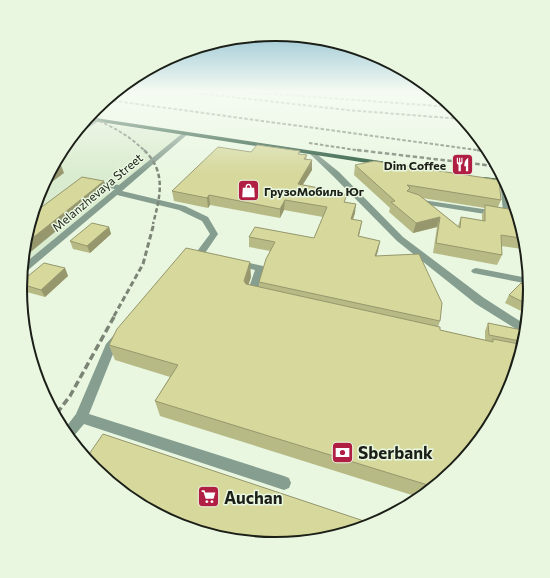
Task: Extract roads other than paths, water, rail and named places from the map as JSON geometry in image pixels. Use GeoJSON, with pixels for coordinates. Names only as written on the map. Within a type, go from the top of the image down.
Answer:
{"type":"FeatureCollection","features":[{"type":"Feature","properties":{"kind":"main road"},"geometry":{"type":"LineString","coordinates":[[97,120],[395,165]]}},
{"type":"Feature","properties":{"kind":"main road"},"geometry":{"type":"LineString","coordinates":[[477,177],[497,180]]}},
{"type":"Feature","properties":{"kind":"street"},"geometry":{"type":"LineString","coordinates":[[90,124],[97,120]]}},
{"type":"Feature","properties":{"kind":"street","name":"Melanzhevaya Street"},"geometry":{"type":"LineString","coordinates":[[28,265],[186,133]]}},
{"type":"Feature","properties":{"kind":"street"},"geometry":{"type":"LineString","coordinates":[[311,152],[336,174],[400,239],[480,301],[520,327]]}},
{"type":"Feature","properties":{"kind":"street"},"geometry":{"type":"LineString","coordinates":[[83,182],[88,181],[182,208],[205,219],[214,234],[200,254]]}},
{"type":"Feature","properties":{"kind":"street"},"geometry":{"type":"LineString","coordinates":[[410,200],[511,216]]}},
{"type":"Feature","properties":{"kind":"street"},"geometry":{"type":"LineString","coordinates":[[188,252],[212,257]]}},
{"type":"Feature","properties":{"kind":"street"},"geometry":{"type":"LineString","coordinates":[[226,260],[260,268],[250,296],[266,300]]}},
{"type":"Feature","properties":{"kind":"street"},"geometry":{"type":"LineString","coordinates":[[476,271],[522,280]]}},
{"type":"Feature","properties":{"kind":"street"},"geometry":{"type":"LineString","coordinates":[[71,430],[81,417],[110,347],[125,329]]}},
{"type":"Feature","properties":{"kind":"street"},"geometry":{"type":"LineString","coordinates":[[81,417],[284,483]]}},
{"type":"Feature","properties":{"kind":"railway"},"geometry":{"type":"LineString","coordinates":[[95,119],[119,131],[145,151]]}},
{"type":"Feature","properties":{"kind":"railway"},"geometry":{"type":"LineString","coordinates":[[248,119],[481,151]]}},
{"type":"Feature","properties":{"kind":"railway"},"geometry":{"type":"LineString","coordinates":[[309,143],[363,151]]}},
{"type":"Feature","properties":{"kind":"railway"},"geometry":{"type":"LineString","coordinates":[[357,150],[490,166]]}},
{"type":"Feature","properties":{"kind":"railway"},"geometry":{"type":"LineString","coordinates":[[145,151],[151,158],[159,176],[160,185],[158,204],[153,224]]}},
{"type":"Feature","properties":{"kind":"railway"},"geometry":{"type":"LineString","coordinates":[[114,316],[143,264],[154,223]]}},
{"type":"Feature","properties":{"kind":"railway"},"geometry":{"type":"LineString","coordinates":[[59,411],[70,396],[115,315]]}},
{"type":"Feature","properties":{"kind":"place","name":"Dim Coffee"},"geometry":{"type":"Point","coordinates":[462,165]}},
{"type":"Feature","properties":{"kind":"place","name":"ГрузоМобиль Юг"},"geometry":{"type":"Point","coordinates":[249,191]}},
{"type":"Feature","properties":{"kind":"place","name":"Sberbank"},"geometry":{"type":"Point","coordinates":[342,452]}},
{"type":"Feature","properties":{"kind":"place","name":"Auchan"},"geometry":{"type":"Point","coordinates":[208,497]}}]}
